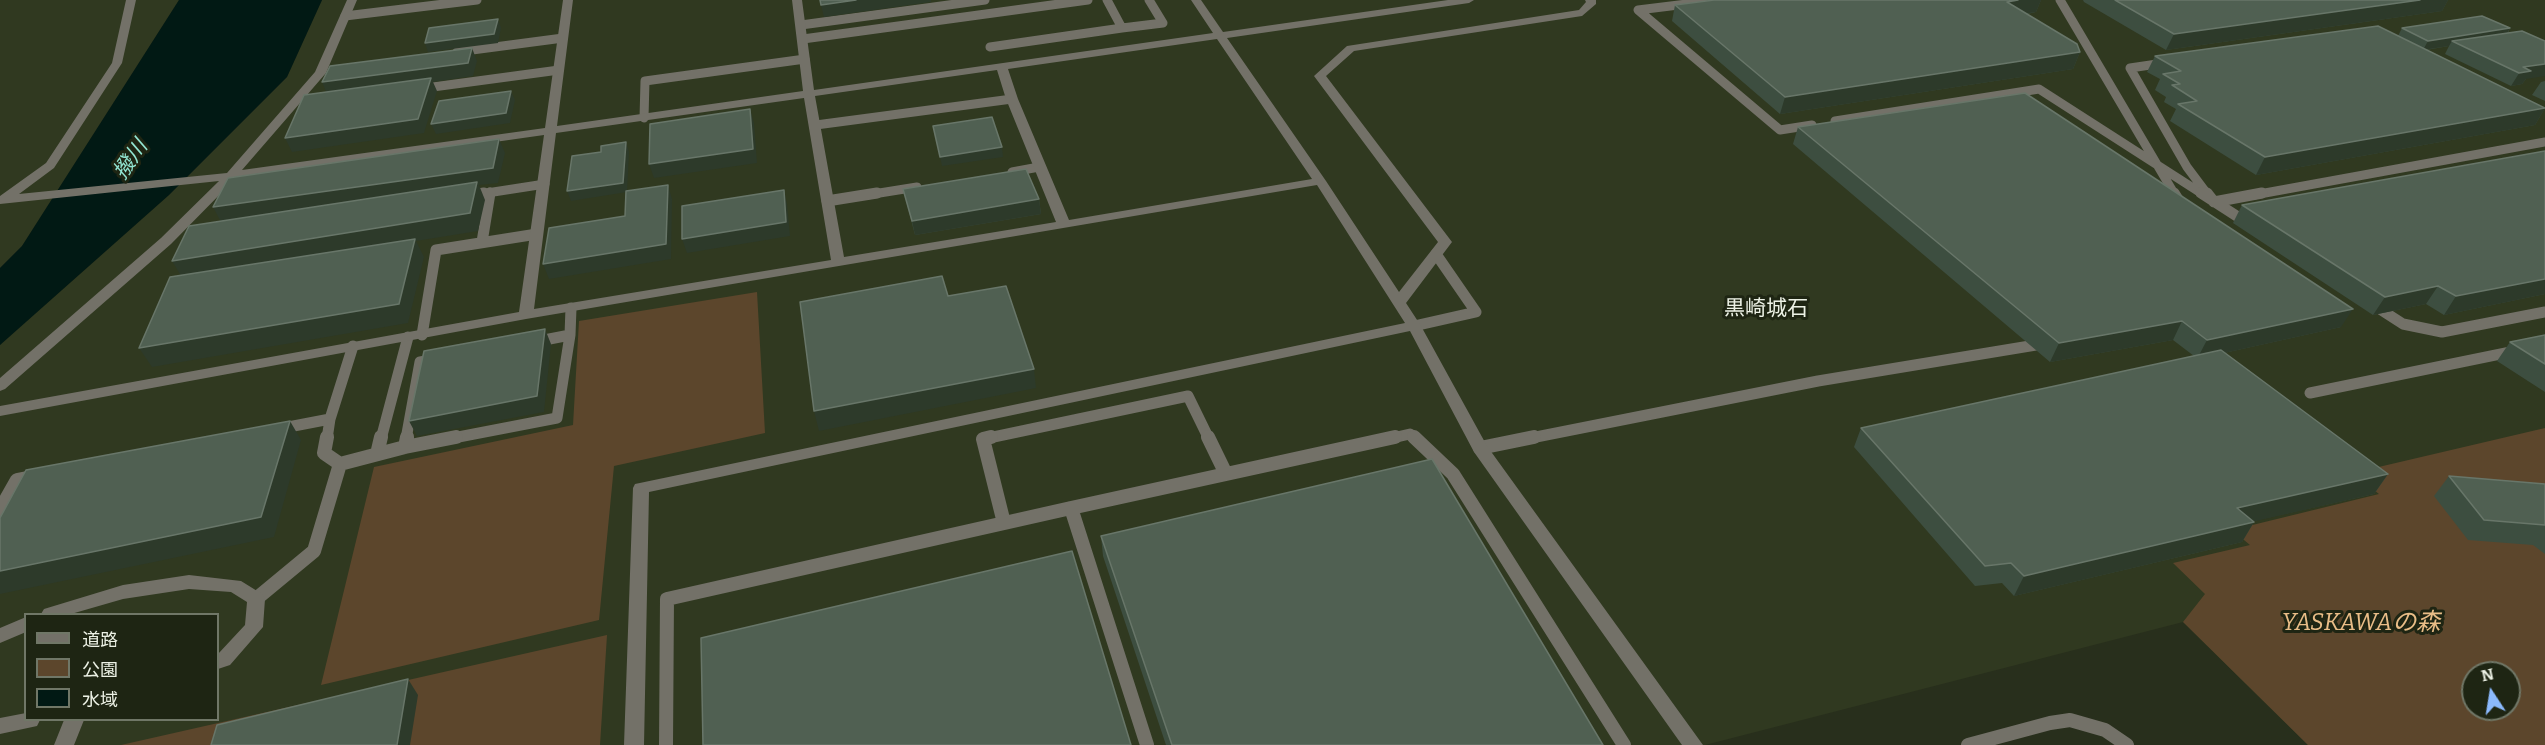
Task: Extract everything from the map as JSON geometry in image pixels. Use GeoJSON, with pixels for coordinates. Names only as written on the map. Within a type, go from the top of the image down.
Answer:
{"type":"FeatureCollection","features":[{"type":"Feature","properties":{"kind":"street"},"geometry":{"type":"LineString","coordinates":[[2,200],[50,165],[117,63],[130,0]]}},
{"type":"Feature","properties":{"kind":"street"},"geometry":{"type":"LineString","coordinates":[[0,386],[166,241],[298,105],[328,69],[351,0]]}},
{"type":"Feature","properties":{"kind":"street"},"geometry":{"type":"LineString","coordinates":[[526,315],[568,0]]}},
{"type":"Feature","properties":{"kind":"street"},"geometry":{"type":"LineString","coordinates":[[797,0],[809,94],[838,264]]}},
{"type":"Feature","properties":{"kind":"street"},"geometry":{"type":"LineString","coordinates":[[1196,0],[1320,181],[1399,302],[1480,448],[1694,745]]}},
{"type":"Feature","properties":{"kind":"street"},"geometry":{"type":"LineString","coordinates":[[2,200],[187,182],[1469,0]]}},
{"type":"Feature","properties":{"kind":"street"},"geometry":{"type":"LineString","coordinates":[[1399,302],[1445,242],[1320,76],[1351,48],[1582,13],[1592,2],[1590,0]]}},
{"type":"Feature","properties":{"kind":"street"},"geometry":{"type":"LineString","coordinates":[[1002,68],[1039,167],[1064,224]]}},
{"type":"Feature","properties":{"kind":"street"},"geometry":{"type":"LineString","coordinates":[[0,411],[526,315],[1320,181]]}},
{"type":"Feature","properties":{"kind":"street"},"geometry":{"type":"LineString","coordinates":[[634,745],[641,488],[1414,326]]}},
{"type":"Feature","properties":{"kind":"street"},"geometry":{"type":"LineString","coordinates":[[56,613],[123,592],[189,582],[235,586],[256,599],[254,627],[219,662]]}},
{"type":"Feature","properties":{"kind":"street"},"geometry":{"type":"LineString","coordinates":[[0,636],[24,625]]}},
{"type":"Feature","properties":{"kind":"street"},"geometry":{"type":"LineString","coordinates":[[0,726],[25,721]]}},
{"type":"Feature","properties":{"kind":"street"},"geometry":{"type":"LineString","coordinates":[[64,745],[74,721]]}},
{"type":"Feature","properties":{"kind":"lane"},"geometry":{"type":"LineString","coordinates":[[345,16],[477,0]]}},
{"type":"Feature","properties":{"kind":"lane"},"geometry":{"type":"LineString","coordinates":[[801,25],[950,2],[985,0]]}},
{"type":"Feature","properties":{"kind":"lane"},"geometry":{"type":"LineString","coordinates":[[803,39],[1088,0]]}},
{"type":"Feature","properties":{"kind":"lane"},"geometry":{"type":"LineString","coordinates":[[1107,0],[1122,28]]}},
{"type":"Feature","properties":{"kind":"lane"},"geometry":{"type":"LineString","coordinates":[[990,47],[1163,23],[1149,0]]}},
{"type":"Feature","properties":{"kind":"lane"},"geometry":{"type":"LineString","coordinates":[[1719,0],[1638,10],[1780,130],[2039,89],[2254,227]]}},
{"type":"Feature","properties":{"kind":"lane"},"geometry":{"type":"LineString","coordinates":[[2060,0],[2186,213]]}},
{"type":"Feature","properties":{"kind":"lane"},"geometry":{"type":"LineString","coordinates":[[950,2],[956,18]]}},
{"type":"Feature","properties":{"kind":"lane"},"geometry":{"type":"LineString","coordinates":[[448,53],[563,38]]}},
{"type":"Feature","properties":{"kind":"lane"},"geometry":{"type":"LineString","coordinates":[[644,118],[645,81],[805,59]]}},
{"type":"Feature","properties":{"kind":"lane"},"geometry":{"type":"LineString","coordinates":[[2175,61],[2130,68],[2187,167],[2214,202]]}},
{"type":"Feature","properties":{"kind":"lane"},"geometry":{"type":"LineString","coordinates":[[408,90],[559,70]]}},
{"type":"Feature","properties":{"kind":"lane"},"geometry":{"type":"LineString","coordinates":[[816,125],[1012,99]]}},
{"type":"Feature","properties":{"kind":"lane"},"geometry":{"type":"LineString","coordinates":[[2214,202],[2545,142]]}},
{"type":"Feature","properties":{"kind":"lane"},"geometry":{"type":"LineString","coordinates":[[1004,173],[1039,167]]}},
{"type":"Feature","properties":{"kind":"lane"},"geometry":{"type":"LineString","coordinates":[[456,197],[545,184]]}},
{"type":"Feature","properties":{"kind":"lane"},"geometry":{"type":"LineString","coordinates":[[827,201],[933,184]]}},
{"type":"Feature","properties":{"kind":"lane"},"geometry":{"type":"LineString","coordinates":[[482,242],[490,192]]}},
{"type":"Feature","properties":{"kind":"lane"},"geometry":{"type":"LineString","coordinates":[[377,454],[415,336],[436,250],[537,234]]}},
{"type":"Feature","properties":{"kind":"lane"},"geometry":{"type":"LineString","coordinates":[[166,241],[189,238]]}},
{"type":"Feature","properties":{"kind":"lane"},"geometry":{"type":"LineString","coordinates":[[1414,326],[1476,312],[1436,254]]}},
{"type":"Feature","properties":{"kind":"lane"},"geometry":{"type":"LineString","coordinates":[[2363,298],[2403,324],[2442,332],[2545,312]]}},
{"type":"Feature","properties":{"kind":"lane"},"geometry":{"type":"LineString","coordinates":[[352,346],[330,419],[324,453],[340,464],[405,447],[557,418],[570,335],[571,308]]}},
{"type":"Feature","properties":{"kind":"lane"},"geometry":{"type":"LineString","coordinates":[[524,343],[570,335]]}},
{"type":"Feature","properties":{"kind":"lane"},"geometry":{"type":"LineString","coordinates":[[1480,448],[1818,381],[2055,342]]}},
{"type":"Feature","properties":{"kind":"lane"},"geometry":{"type":"LineString","coordinates":[[2310,393],[2545,345]]}},
{"type":"Feature","properties":{"kind":"lane"},"geometry":{"type":"LineString","coordinates":[[405,447],[420,362],[454,356]]}},
{"type":"Feature","properties":{"kind":"lane"},"geometry":{"type":"LineString","coordinates":[[1004,523],[983,439],[1188,396],[1226,474]]}},
{"type":"Feature","properties":{"kind":"lane"},"geometry":{"type":"LineString","coordinates":[[260,433],[330,419]]}},
{"type":"Feature","properties":{"kind":"lane"},"geometry":{"type":"LineString","coordinates":[[666,745],[667,599],[1410,434],[1453,474],[1623,745]]}},
{"type":"Feature","properties":{"kind":"lane"},"geometry":{"type":"LineString","coordinates":[[256,599],[314,550],[340,464]]}},
{"type":"Feature","properties":{"kind":"lane"},"geometry":{"type":"LineString","coordinates":[[0,510],[17,480],[52,473]]}},
{"type":"Feature","properties":{"kind":"lane"},"geometry":{"type":"LineString","coordinates":[[1071,508],[1147,745]]}},
{"type":"Feature","properties":{"kind":"lane"},"geometry":{"type":"LineString","coordinates":[[1968,745],[2050,723],[2070,720],[2105,730],[2127,745]]}},
{"type":"Feature","properties":{"kind":"shaded area"},"geometry":{"type":"Polygon","coordinates":[[[0,0],[179,0],[22,246],[0,268],[0,0]]]}},
{"type":"Feature","properties":{"kind":"shaded area"},"geometry":{"type":"Polygon","coordinates":[[[322,0],[2545,0],[2545,745],[2308,745],[2183,622],[1705,745],[0,745],[0,345],[169,195],[287,77],[322,0]]]}},
{"type":"Feature","properties":{"kind":"green space"},"geometry":{"type":"Polygon","coordinates":[[[757,292],[765,433],[614,466],[599,620],[321,685],[374,467],[573,425],[579,321],[757,292]]]}},
{"type":"Feature","properties":{"kind":"green space","name":"YASKAWAの森"},"geometry":{"type":"Polygon","coordinates":[[[2545,428],[2545,745],[2308,745],[2183,622],[2205,594],[2173,563],[2250,545],[2232,530],[2379,494],[2353,473],[2545,428]]]}},
{"type":"Feature","properties":{"kind":"green space"},"geometry":{"type":"Polygon","coordinates":[[[607,635],[600,745],[121,745],[607,635]]]}},
{"type":"Feature","properties":{"kind":"water","name":"撥川"},"geometry":{"type":"Polygon","coordinates":[[[179,0],[322,0],[287,77],[169,195],[0,345],[0,268],[22,246],[179,0]]]}},
{"type":"Feature","properties":{"kind":"building"},"geometry":{"type":"Polygon","coordinates":[[[820,0],[856,0],[821,5],[820,0]]]}},
{"type":"Feature","properties":{"kind":"building"},"geometry":{"type":"Polygon","coordinates":[[[1714,0],[2018,0],[2007,2],[2077,44],[2080,52],[1785,97],[1675,5],[1714,0]]]}},
{"type":"Feature","properties":{"kind":"building"},"geometry":{"type":"Polygon","coordinates":[[[2115,0],[2420,0],[2174,34],[2115,0]]]}},
{"type":"Feature","properties":{"kind":"building"},"geometry":{"type":"Polygon","coordinates":[[[2482,16],[2510,28],[2428,41],[2402,28],[2482,16]]]}},
{"type":"Feature","properties":{"kind":"building"},"geometry":{"type":"Polygon","coordinates":[[[498,19],[494,34],[425,43],[429,28],[498,19]]]}},
{"type":"Feature","properties":{"kind":"building"},"geometry":{"type":"Polygon","coordinates":[[[2378,26],[2545,108],[2265,157],[2178,104],[2197,101],[2172,85],[2180,84],[2163,74],[2181,71],[2155,56],[2378,26]]]}},
{"type":"Feature","properties":{"kind":"building"},"geometry":{"type":"Polygon","coordinates":[[[2522,31],[2545,41],[2545,64],[2523,67],[2531,71],[2519,73],[2452,41],[2522,31]]]}},
{"type":"Feature","properties":{"kind":"building"},"geometry":{"type":"Polygon","coordinates":[[[472,48],[468,63],[322,82],[330,66],[472,48]]]}},
{"type":"Feature","properties":{"kind":"building"},"geometry":{"type":"Polygon","coordinates":[[[431,78],[418,119],[285,138],[304,95],[431,78]]]}},
{"type":"Feature","properties":{"kind":"building"},"geometry":{"type":"Polygon","coordinates":[[[511,91],[506,113],[431,124],[439,101],[511,91]]]}},
{"type":"Feature","properties":{"kind":"building"},"geometry":{"type":"Polygon","coordinates":[[[2025,93],[2353,309],[2207,340],[2182,321],[2059,343],[1798,127],[2025,93]]]}},
{"type":"Feature","properties":{"kind":"building"},"geometry":{"type":"Polygon","coordinates":[[[750,109],[753,149],[649,164],[650,124],[750,109]]]}},
{"type":"Feature","properties":{"kind":"building"},"geometry":{"type":"Polygon","coordinates":[[[992,117],[1002,147],[940,157],[933,126],[992,117]]]}},
{"type":"Feature","properties":{"kind":"building"},"geometry":{"type":"Polygon","coordinates":[[[499,139],[493,168],[213,207],[228,178],[499,139]]]}},
{"type":"Feature","properties":{"kind":"building"},"geometry":{"type":"Polygon","coordinates":[[[626,142],[623,183],[567,191],[572,156],[601,152],[601,146],[626,142]]]}},
{"type":"Feature","properties":{"kind":"building"},"geometry":{"type":"Polygon","coordinates":[[[2545,151],[2545,279],[2456,296],[2438,286],[2385,297],[2242,205],[2545,151]]]}},
{"type":"Feature","properties":{"kind":"building"},"geometry":{"type":"Polygon","coordinates":[[[1026,169],[1039,199],[912,221],[903,189],[1026,169]]]}},
{"type":"Feature","properties":{"kind":"building"},"geometry":{"type":"Polygon","coordinates":[[[477,182],[470,213],[172,261],[189,226],[477,182]]]}},
{"type":"Feature","properties":{"kind":"building"},"geometry":{"type":"Polygon","coordinates":[[[668,185],[666,244],[543,264],[549,228],[625,216],[626,191],[668,185]]]}},
{"type":"Feature","properties":{"kind":"building"},"geometry":{"type":"Polygon","coordinates":[[[784,190],[786,222],[682,239],[682,206],[784,190]]]}},
{"type":"Feature","properties":{"kind":"building"},"geometry":{"type":"Polygon","coordinates":[[[415,239],[399,304],[139,348],[170,277],[415,239]]]}},
{"type":"Feature","properties":{"kind":"building"},"geometry":{"type":"Polygon","coordinates":[[[942,276],[948,296],[1006,286],[1034,369],[814,411],[800,302],[942,276]]]}},
{"type":"Feature","properties":{"kind":"building"},"geometry":{"type":"Polygon","coordinates":[[[545,329],[537,396],[409,421],[424,351],[545,329]]]}},
{"type":"Feature","properties":{"kind":"building"},"geometry":{"type":"Polygon","coordinates":[[[2545,335],[2545,364],[2510,342],[2545,335]]]}},
{"type":"Feature","properties":{"kind":"building"},"geometry":{"type":"Polygon","coordinates":[[[2221,350],[2388,474],[2237,508],[2254,522],[2024,576],[2011,563],[1985,566],[1861,428],[2221,350]]]}},
{"type":"Feature","properties":{"kind":"building"},"geometry":{"type":"Polygon","coordinates":[[[290,421],[261,517],[0,571],[0,518],[26,470],[290,421]]]}},
{"type":"Feature","properties":{"kind":"building"},"geometry":{"type":"Polygon","coordinates":[[[1432,459],[1603,745],[1172,745],[1101,536],[1432,459]]]}},
{"type":"Feature","properties":{"kind":"building"},"geometry":{"type":"Polygon","coordinates":[[[2449,476],[2545,484],[2545,525],[2484,520],[2449,476]]]}},
{"type":"Feature","properties":{"kind":"building"},"geometry":{"type":"Polygon","coordinates":[[[1072,551],[1131,745],[703,745],[701,638],[1072,551]]]}},
{"type":"Feature","properties":{"kind":"building"},"geometry":{"type":"Polygon","coordinates":[[[408,679],[397,745],[211,745],[217,725],[408,679]]]}},
{"type":"Feature","properties":{"kind":"district","name":"黒崎城石"},"geometry":{"type":"Point","coordinates":[1766,309]}}]}
